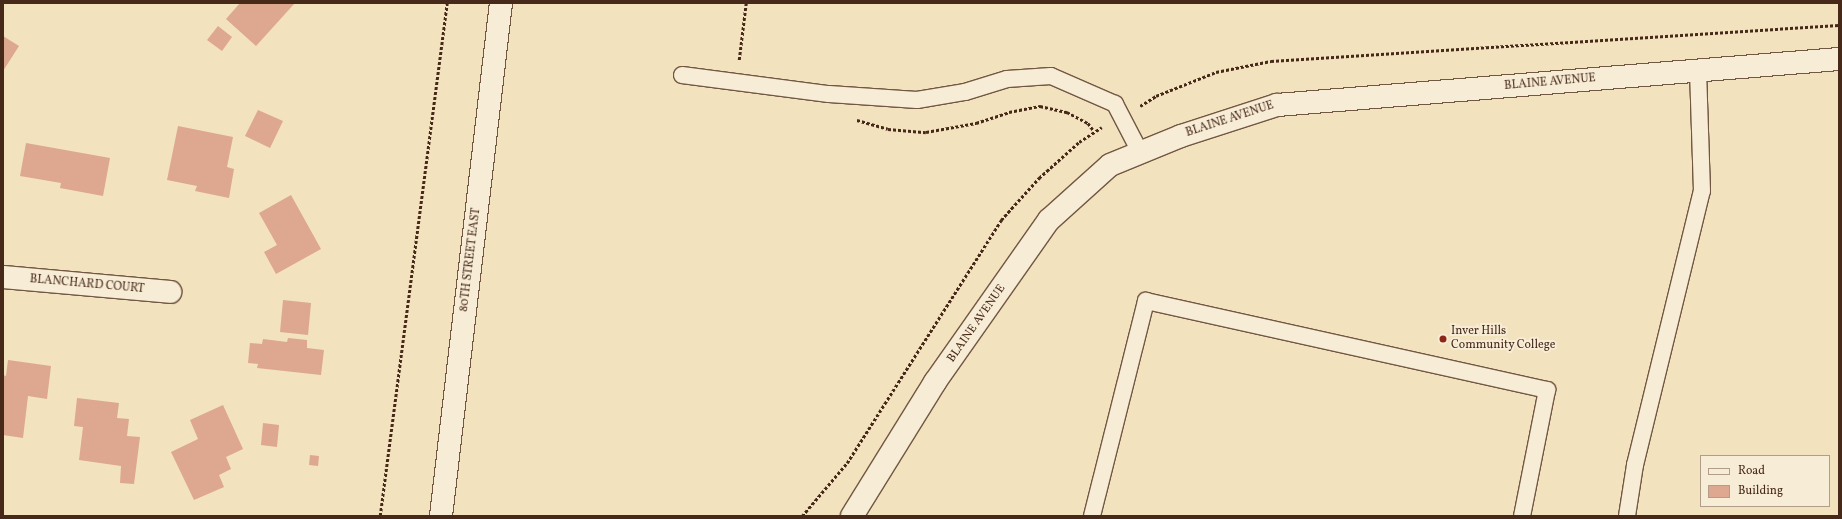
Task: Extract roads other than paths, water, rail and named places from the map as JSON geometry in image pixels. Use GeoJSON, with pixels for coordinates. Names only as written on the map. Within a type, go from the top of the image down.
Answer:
{"type":"FeatureCollection","features":[{"type":"Feature","properties":{"kind":"street","name":"80TH STREET EAST"},"geometry":{"type":"LineString","coordinates":[[441,516],[501,3]]}},
{"type":"Feature","properties":{"kind":"street","name":"BLAINE AVENUE"},"geometry":{"type":"LineString","coordinates":[[852,516],[936,382],[1049,220],[1110,165],[1181,136],[1277,104],[1839,59]]}},
{"type":"Feature","properties":{"kind":"street","name":"BLANCHARD COURT"},"geometry":{"type":"LineString","coordinates":[[3,277],[170,292]]}},
{"type":"Feature","properties":{"kind":"lane"},"geometry":{"type":"LineString","coordinates":[[1627,516],[1635,465],[1702,190],[1698,71]]}},
{"type":"Feature","properties":{"kind":"lane"},"geometry":{"type":"LineString","coordinates":[[682,75],[829,94],[917,100],[965,92],[1007,79],[1051,76],[1114,104],[1140,152]]}},
{"type":"Feature","properties":{"kind":"lane"},"geometry":{"type":"LineString","coordinates":[[1092,516],[1146,301],[1547,390],[1522,516]]}},
{"type":"Feature","properties":{"kind":"place","name":"Inver Hills Community College"},"geometry":{"type":"Point","coordinates":[1443,339]}}]}
